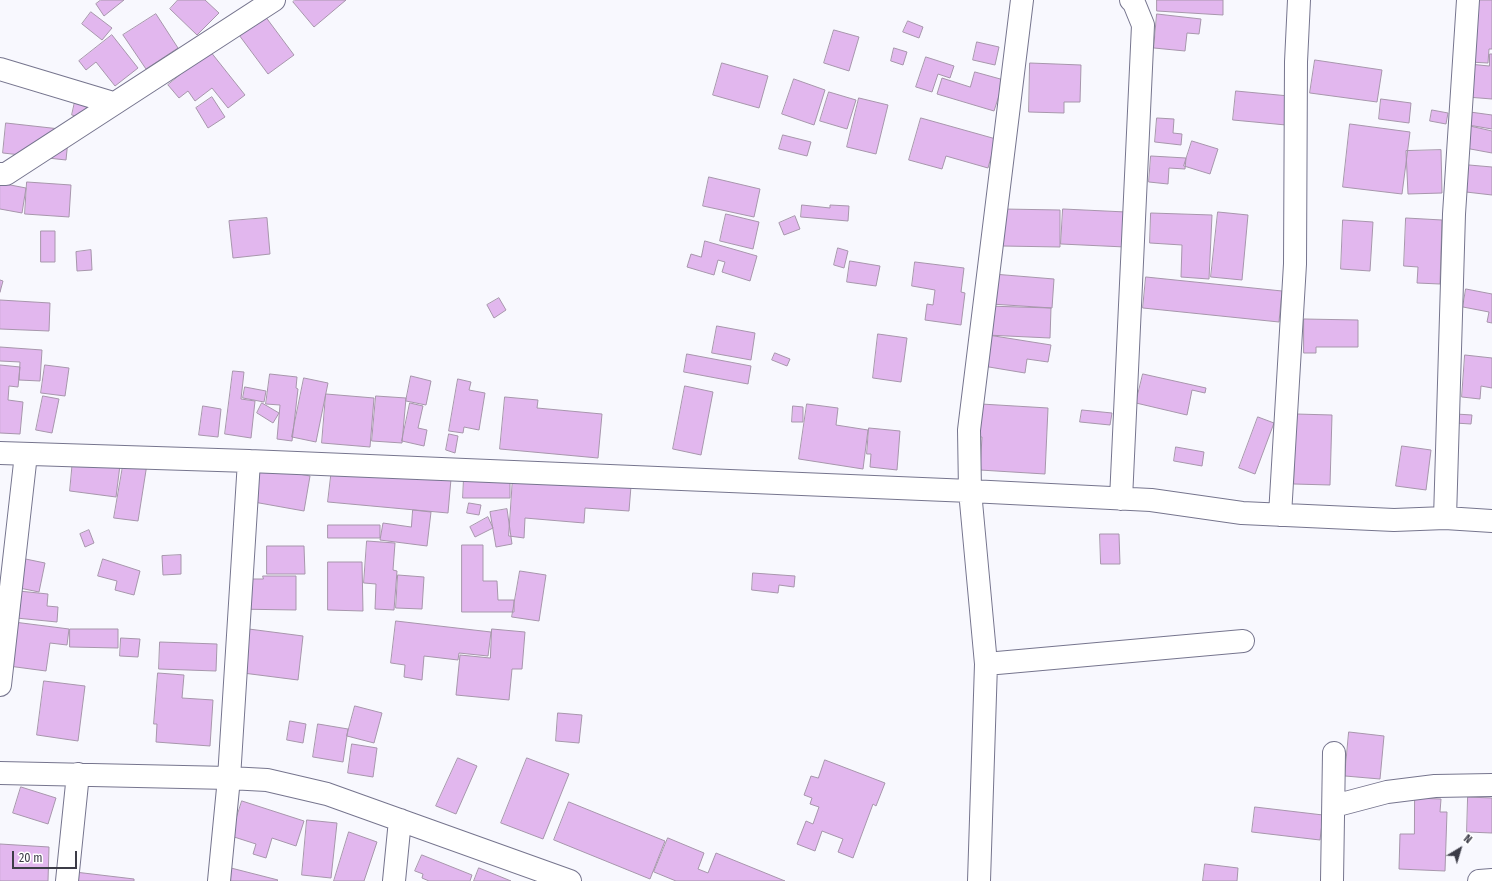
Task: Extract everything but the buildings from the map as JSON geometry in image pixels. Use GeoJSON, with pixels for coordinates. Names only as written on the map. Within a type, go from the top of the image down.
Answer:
{"type":"FeatureCollection","features":[{"type":"Feature","properties":{"kind":"street"},"geometry":{"type":"LineString","coordinates":[[0,174],[6,174],[113,103],[274,0]]}},
{"type":"Feature","properties":{"kind":"street"},"geometry":{"type":"LineString","coordinates":[[978,881],[986,664],[970,491],[969,430],[1022,0]]}},
{"type":"Feature","properties":{"kind":"street"},"geometry":{"type":"LineString","coordinates":[[1121,499],[1142,25],[1134,3],[1131,0]]}},
{"type":"Feature","properties":{"kind":"street"},"geometry":{"type":"LineString","coordinates":[[1280,515],[1295,264],[1296,62],[1299,0]]}},
{"type":"Feature","properties":{"kind":"street"},"geometry":{"type":"LineString","coordinates":[[1445,518],[1454,214],[1468,0]]}},
{"type":"Feature","properties":{"kind":"street"},"geometry":{"type":"LineString","coordinates":[[0,69],[113,103]]}},
{"type":"Feature","properties":{"kind":"street"},"geometry":{"type":"LineString","coordinates":[[0,453],[249,461],[970,491],[1151,500],[1242,513],[1394,520],[1445,518],[1492,521]]}},
{"type":"Feature","properties":{"kind":"street"},"geometry":{"type":"LineString","coordinates":[[0,685],[26,454]]}},
{"type":"Feature","properties":{"kind":"street"},"geometry":{"type":"LineString","coordinates":[[219,881],[229,778],[249,461]]}},
{"type":"Feature","properties":{"kind":"street"},"geometry":{"type":"LineString","coordinates":[[986,664],[1243,641]]}},
{"type":"Feature","properties":{"kind":"street"},"geometry":{"type":"LineString","coordinates":[[1332,881],[1334,753]]}},
{"type":"Feature","properties":{"kind":"street"},"geometry":{"type":"LineString","coordinates":[[0,773],[267,780],[327,794],[570,881]]}},
{"type":"Feature","properties":{"kind":"street"},"geometry":{"type":"LineString","coordinates":[[67,881],[78,774]]}},
{"type":"Feature","properties":{"kind":"street"},"geometry":{"type":"LineString","coordinates":[[1334,806],[1387,792],[1435,786],[1492,785]]}},
{"type":"Feature","properties":{"kind":"street"},"geometry":{"type":"LineString","coordinates":[[394,881],[400,820]]}},
{"type":"Feature","properties":{"kind":"street"},"geometry":{"type":"LineString","coordinates":[[1479,881],[1492,880]]}}]}
